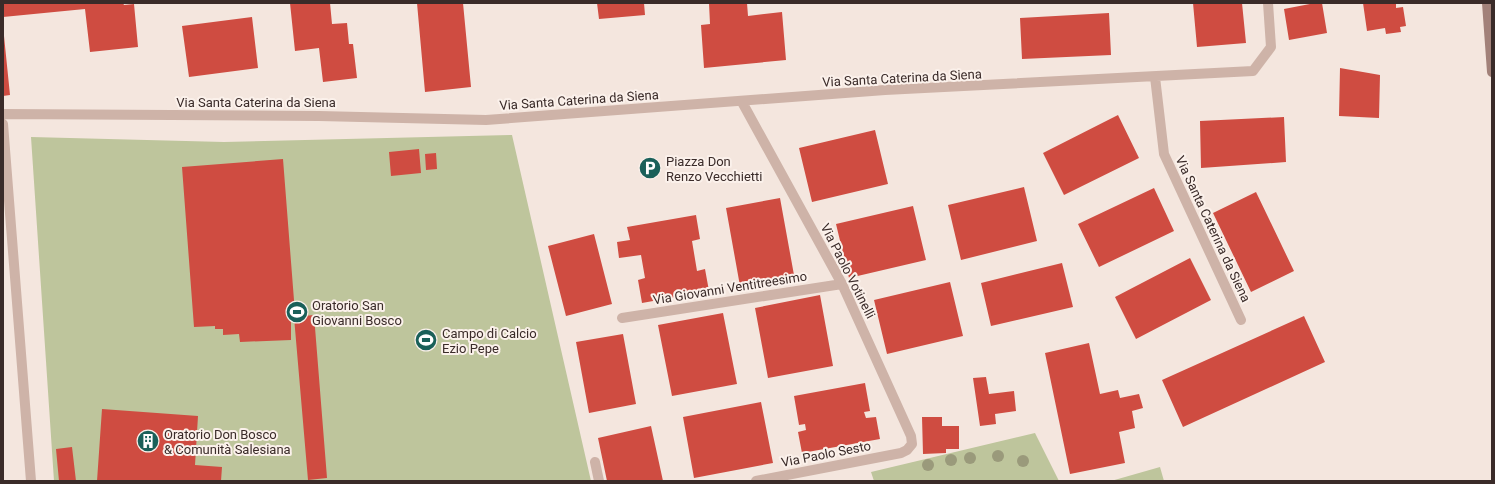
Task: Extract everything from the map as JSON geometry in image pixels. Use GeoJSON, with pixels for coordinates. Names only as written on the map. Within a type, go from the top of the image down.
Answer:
{"type":"FeatureCollection","features":[{"type":"Feature","properties":{"kind":"main road"},"geometry":{"type":"LineString","coordinates":[[1488,3],[1492,72]]}},
{"type":"Feature","properties":{"kind":"street","name":"Via Santa Caterina da Siena"},"geometry":{"type":"LineString","coordinates":[[3,114],[319,116],[486,120],[742,102],[885,90],[1253,71],[1271,47],[1268,3]]}},
{"type":"Feature","properties":{"kind":"street","name":"Via Santa Caterina da Siena"},"geometry":{"type":"LineString","coordinates":[[1155,77],[1164,154],[1241,320]]}},
{"type":"Feature","properties":{"kind":"street","name":"Via Paolo Votinelli"},"geometry":{"type":"LineString","coordinates":[[742,102],[842,284],[910,431],[912,444],[907,450],[901,453]]}},
{"type":"Feature","properties":{"kind":"street"},"geometry":{"type":"LineString","coordinates":[[3,124],[31,481]]}},
{"type":"Feature","properties":{"kind":"street","name":"Via Giovanni Ventitreesimo"},"geometry":{"type":"LineString","coordinates":[[622,318],[842,284]]}},
{"type":"Feature","properties":{"kind":"street","name":"Via Paolo Sesto"},"geometry":{"type":"LineString","coordinates":[[756,481],[901,453]]}},
{"type":"Feature","properties":{"kind":"street"},"geometry":{"type":"LineString","coordinates":[[595,462],[599,481]]}},
{"type":"Feature","properties":{"kind":"green space","name":"Oratorio San Giovanni Bosco"},"geometry":{"type":"Polygon","coordinates":[[[512,135],[591,481],[54,481],[31,137],[224,142],[512,135]]]}},
{"type":"Feature","properties":{"kind":"green space"},"geometry":{"type":"Polygon","coordinates":[[[1035,433],[1059,481],[874,481],[871,472],[1035,433]]]}},
{"type":"Feature","properties":{"kind":"green space"},"geometry":{"type":"Polygon","coordinates":[[[1160,467],[1164,481],[1111,481],[1160,467]]]}},
{"type":"Feature","properties":{"kind":"building"},"geometry":{"type":"Polygon","coordinates":[[[3,3],[134,4],[138,47],[90,52],[85,9],[3,17],[3,3]]]}},
{"type":"Feature","properties":{"kind":"building"},"geometry":{"type":"Polygon","coordinates":[[[290,3],[330,3],[332,24],[347,23],[349,44],[353,44],[357,78],[323,82],[319,48],[295,51],[290,3]]]}},
{"type":"Feature","properties":{"kind":"building"},"geometry":{"type":"Polygon","coordinates":[[[417,3],[463,3],[471,87],[425,92],[417,3]]]}},
{"type":"Feature","properties":{"kind":"building"},"geometry":{"type":"Polygon","coordinates":[[[597,3],[644,3],[645,15],[599,19],[597,3]]]}},
{"type":"Feature","properties":{"kind":"building"},"geometry":{"type":"Polygon","coordinates":[[[709,3],[747,3],[748,16],[782,12],[786,60],[704,68],[701,25],[710,24],[709,3]]]}},
{"type":"Feature","properties":{"kind":"building"},"geometry":{"type":"Polygon","coordinates":[[[1193,3],[1242,3],[1246,43],[1197,47],[1193,3]]]}},
{"type":"Feature","properties":{"kind":"building"},"geometry":{"type":"Polygon","coordinates":[[[1322,3],[1327,33],[1289,40],[1284,9],[1322,3]]]}},
{"type":"Feature","properties":{"kind":"building"},"geometry":{"type":"Polygon","coordinates":[[[1363,3],[1396,3],[1396,8],[1403,7],[1406,26],[1400,27],[1401,32],[1386,34],[1385,28],[1367,31],[1363,3]]]}},
{"type":"Feature","properties":{"kind":"building"},"geometry":{"type":"Polygon","coordinates":[[[1109,13],[1111,55],[1022,59],[1020,18],[1109,13]]]}},
{"type":"Feature","properties":{"kind":"building"},"geometry":{"type":"Polygon","coordinates":[[[252,17],[258,68],[189,77],[182,26],[252,17]]]}},
{"type":"Feature","properties":{"kind":"building"},"geometry":{"type":"Polygon","coordinates":[[[3,36],[10,95],[3,96],[3,36]]]}},
{"type":"Feature","properties":{"kind":"building"},"geometry":{"type":"Polygon","coordinates":[[[1340,68],[1380,75],[1379,118],[1339,116],[1340,68]]]}},
{"type":"Feature","properties":{"kind":"building"},"geometry":{"type":"Polygon","coordinates":[[[1118,115],[1139,158],[1064,195],[1043,153],[1118,115]]]}},
{"type":"Feature","properties":{"kind":"building"},"geometry":{"type":"Polygon","coordinates":[[[1284,117],[1286,162],[1201,168],[1200,121],[1284,117]]]}},
{"type":"Feature","properties":{"kind":"building"},"geometry":{"type":"Polygon","coordinates":[[[875,130],[888,184],[812,202],[799,148],[875,130]]]}},
{"type":"Feature","properties":{"kind":"building"},"geometry":{"type":"Polygon","coordinates":[[[419,149],[421,173],[391,176],[389,152],[419,149]]]}},
{"type":"Feature","properties":{"kind":"building"},"geometry":{"type":"Polygon","coordinates":[[[436,153],[437,169],[426,170],[425,154],[436,153]]]}},
{"type":"Feature","properties":{"kind":"building"},"geometry":{"type":"Polygon","coordinates":[[[283,159],[295,313],[291,313],[291,340],[240,342],[239,334],[223,335],[223,329],[215,329],[215,326],[194,327],[182,167],[283,159]]]}},
{"type":"Feature","properties":{"kind":"building"},"geometry":{"type":"Polygon","coordinates":[[[1024,187],[1037,241],[961,260],[948,205],[1024,187]]]}},
{"type":"Feature","properties":{"kind":"building"},"geometry":{"type":"Polygon","coordinates":[[[1154,188],[1174,231],[1099,267],[1078,224],[1154,188]]]}},
{"type":"Feature","properties":{"kind":"building"},"geometry":{"type":"Polygon","coordinates":[[[1256,192],[1294,271],[1251,292],[1213,213],[1256,192]]]}},
{"type":"Feature","properties":{"kind":"building"},"geometry":{"type":"Polygon","coordinates":[[[780,198],[794,275],[740,286],[726,208],[780,198]]]}},
{"type":"Feature","properties":{"kind":"building"},"geometry":{"type":"Polygon","coordinates":[[[913,206],[926,260],[849,278],[836,224],[913,206]]]}},
{"type":"Feature","properties":{"kind":"building"},"geometry":{"type":"Polygon","coordinates":[[[696,215],[700,239],[692,241],[697,271],[705,269],[709,291],[642,303],[638,280],[645,278],[641,255],[619,258],[617,242],[630,240],[627,227],[696,215]]]}},
{"type":"Feature","properties":{"kind":"building"},"geometry":{"type":"Polygon","coordinates":[[[594,234],[612,304],[566,316],[548,246],[594,234]]]}},
{"type":"Feature","properties":{"kind":"building"},"geometry":{"type":"Polygon","coordinates":[[[1190,258],[1211,300],[1136,339],[1115,297],[1190,258]]]}},
{"type":"Feature","properties":{"kind":"building"},"geometry":{"type":"Polygon","coordinates":[[[1062,263],[1073,307],[991,326],[981,283],[1062,263]]]}},
{"type":"Feature","properties":{"kind":"building"},"geometry":{"type":"Polygon","coordinates":[[[950,282],[963,336],[887,354],[874,300],[950,282]]]}},
{"type":"Feature","properties":{"kind":"building"},"geometry":{"type":"Polygon","coordinates":[[[820,295],[833,366],[768,378],[755,308],[820,295]]]}},
{"type":"Feature","properties":{"kind":"building"},"geometry":{"type":"Polygon","coordinates":[[[723,313],[737,384],[672,396],[658,325],[723,313]]]}},
{"type":"Feature","properties":{"kind":"building"},"geometry":{"type":"Polygon","coordinates":[[[314,315],[327,478],[308,480],[294,317],[314,315]]]}},
{"type":"Feature","properties":{"kind":"building"},"geometry":{"type":"Polygon","coordinates":[[[1304,316],[1325,362],[1183,427],[1162,380],[1304,316]]]}},
{"type":"Feature","properties":{"kind":"building"},"geometry":{"type":"Polygon","coordinates":[[[623,334],[636,404],[589,413],[576,342],[623,334]]]}},
{"type":"Feature","properties":{"kind":"building"},"geometry":{"type":"Polygon","coordinates":[[[1089,343],[1100,394],[1118,390],[1120,398],[1139,394],[1143,408],[1132,411],[1135,428],[1119,432],[1125,463],[1070,474],[1045,353],[1089,343]]]}},
{"type":"Feature","properties":{"kind":"building"},"geometry":{"type":"Polygon","coordinates":[[[986,377],[989,394],[1014,391],[1016,411],[995,414],[996,424],[980,426],[973,378],[986,377]]]}},
{"type":"Feature","properties":{"kind":"building"},"geometry":{"type":"Polygon","coordinates":[[[865,383],[870,411],[864,412],[866,418],[876,417],[880,439],[802,453],[798,432],[806,430],[805,424],[799,425],[794,396],[865,383]]]}},
{"type":"Feature","properties":{"kind":"building"},"geometry":{"type":"Polygon","coordinates":[[[761,402],[773,463],[694,478],[683,417],[761,402]]]}},
{"type":"Feature","properties":{"kind":"building","name":"Oratorio Don Bosco & Comunità Salesiana"},"geometry":{"type":"Polygon","coordinates":[[[102,409],[198,416],[195,465],[222,467],[221,481],[97,481],[102,409]]]}},
{"type":"Feature","properties":{"kind":"building"},"geometry":{"type":"Polygon","coordinates":[[[922,417],[942,417],[942,426],[959,426],[959,449],[946,449],[946,453],[923,454],[922,417]]]}},
{"type":"Feature","properties":{"kind":"building"},"geometry":{"type":"Polygon","coordinates":[[[651,426],[663,481],[607,481],[598,438],[651,426]]]}},
{"type":"Feature","properties":{"kind":"building"},"geometry":{"type":"Polygon","coordinates":[[[72,447],[76,481],[59,481],[56,449],[72,447]]]}},
{"type":"Feature","properties":{"kind":"place","name":"Piazza Don Renzo Vecchietti"},"geometry":{"type":"Point","coordinates":[650,168]}},
{"type":"Feature","properties":{"kind":"place","name":"Oratorio San Giovanni Bosco"},"geometry":{"type":"Point","coordinates":[297,312]}},
{"type":"Feature","properties":{"kind":"place","name":"Campo di Calcio Ezio Pepe"},"geometry":{"type":"Point","coordinates":[426,340]}},
{"type":"Feature","properties":{"kind":"place","name":"Oratorio Don Bosco & Comunità Salesiana"},"geometry":{"type":"Point","coordinates":[148,441]}}]}
